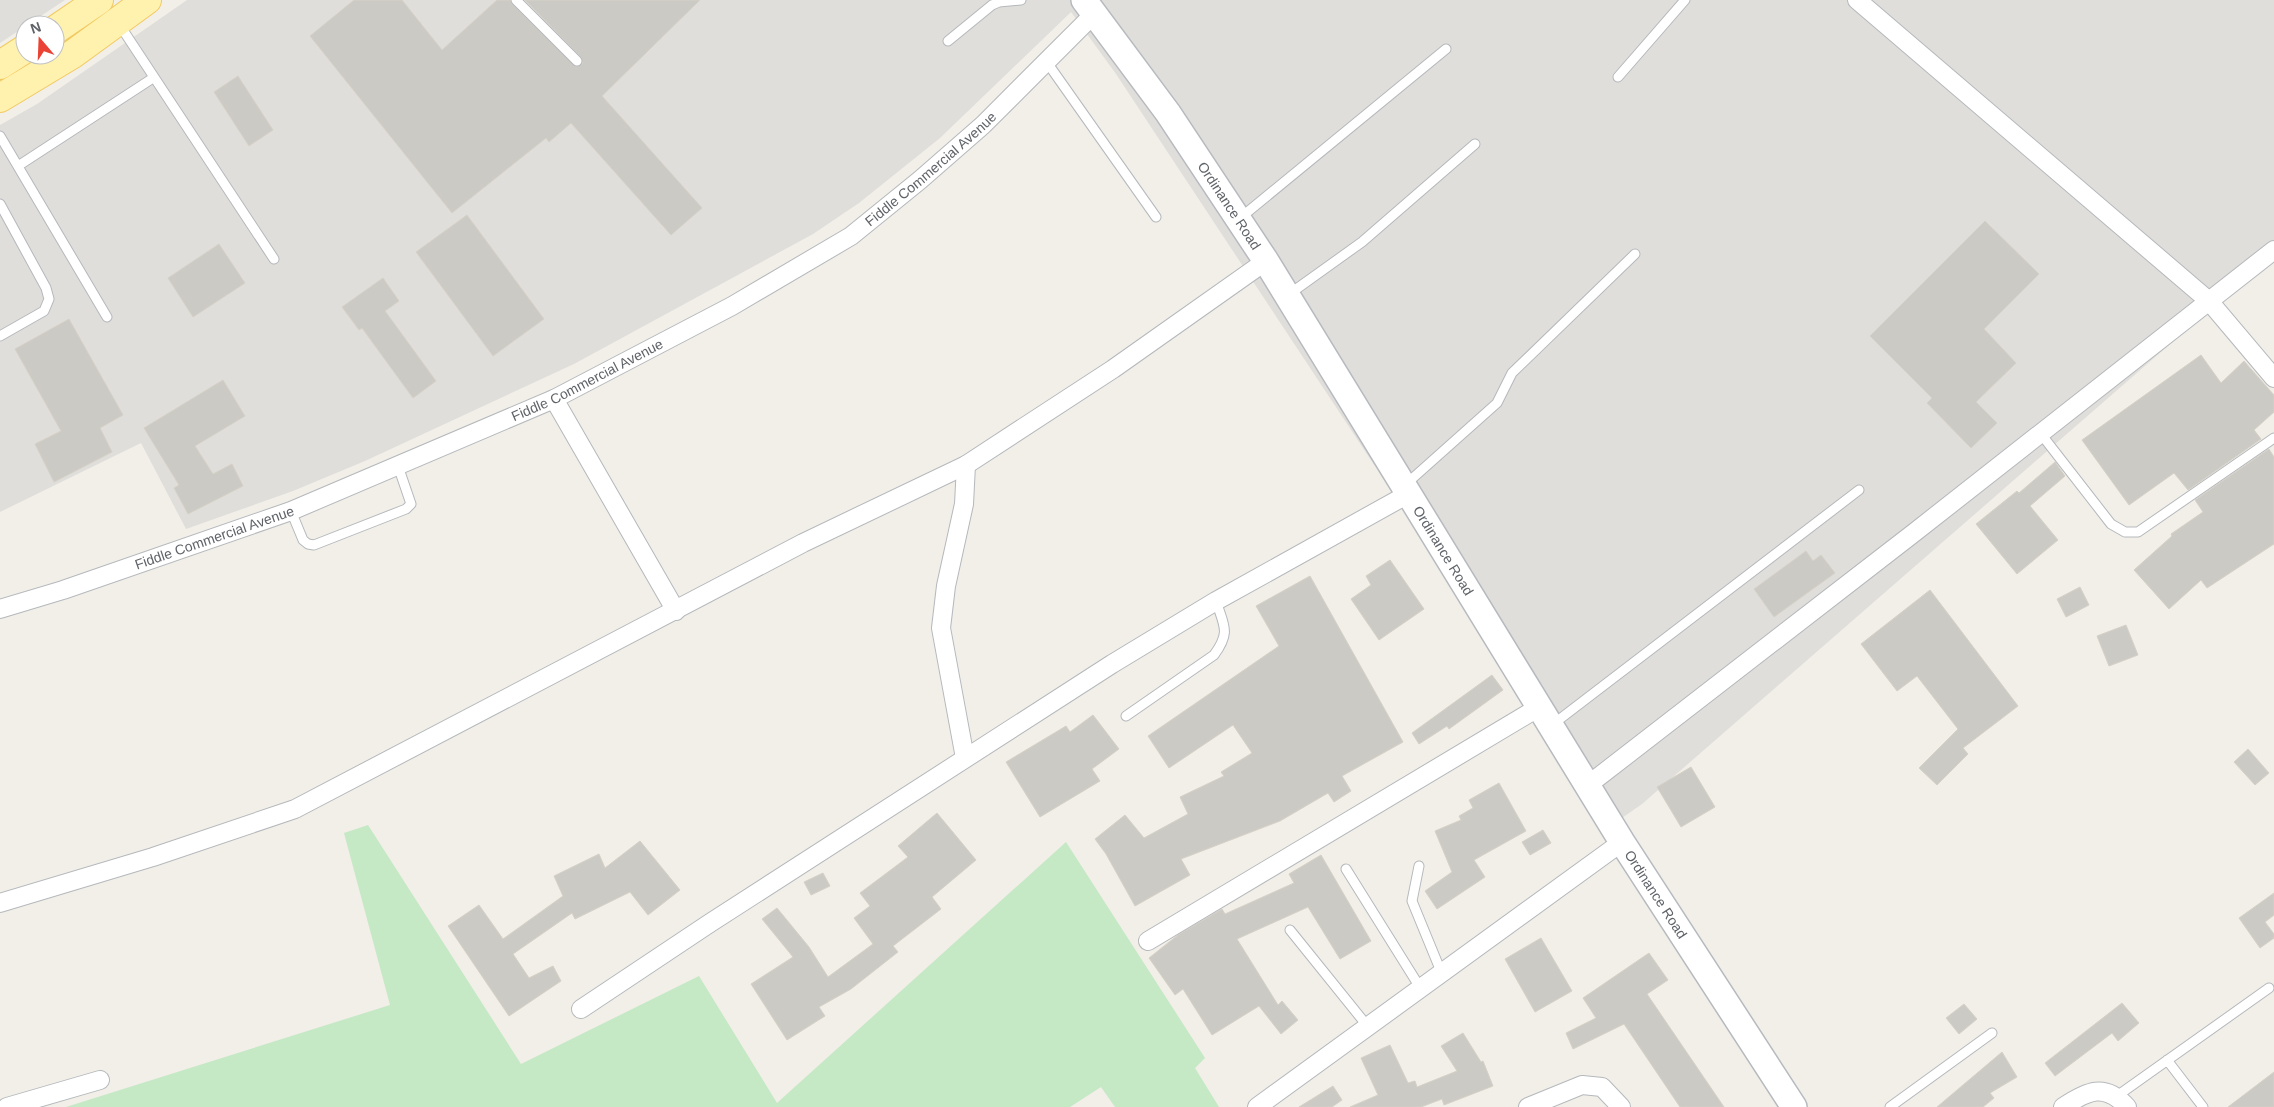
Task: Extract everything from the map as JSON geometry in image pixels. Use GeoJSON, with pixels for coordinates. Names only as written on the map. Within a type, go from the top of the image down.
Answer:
{"type":"FeatureCollection","features":[{"type":"Feature","properties":{"kind":"main road"},"geometry":{"type":"LineString","coordinates":[[65,23],[99,0]]}},
{"type":"Feature","properties":{"kind":"main road"},"geometry":{"type":"LineString","coordinates":[[0,98],[73,54],[147,0]]}},
{"type":"Feature","properties":{"kind":"main road"},"geometry":{"type":"LineString","coordinates":[[0,65],[15,55]]}},
{"type":"Feature","properties":{"kind":"street"},"geometry":{"type":"LineString","coordinates":[[1857,0],[2209,302],[2274,378]]}},
{"type":"Feature","properties":{"kind":"street","name":"Fiddle Commercial Avenue"},"geometry":{"type":"LineString","coordinates":[[0,609],[63,590],[291,511],[554,399],[732,306],[850,236],[920,180],[976,131],[1046,61],[1089,7]]}},
{"type":"Feature","properties":{"kind":"street","name":"Ordinance Road"},"geometry":{"type":"LineString","coordinates":[[1089,7],[1168,113],[1266,261],[1408,489],[1622,842],[1794,1107]]}},
{"type":"Feature","properties":{"kind":"street"},"geometry":{"type":"LineString","coordinates":[[1588,785],[2041,434],[2274,250]]}},
{"type":"Feature","properties":{"kind":"street"},"geometry":{"type":"LineString","coordinates":[[0,902],[153,857],[295,809],[803,543],[966,465],[1113,369],[1266,261]]}},
{"type":"Feature","properties":{"kind":"street"},"geometry":{"type":"LineString","coordinates":[[554,399],[676,611]]}},
{"type":"Feature","properties":{"kind":"street"},"geometry":{"type":"LineString","coordinates":[[965,758],[941,628],[946,586],[964,504],[966,465]]}},
{"type":"Feature","properties":{"kind":"street"},"geometry":{"type":"LineString","coordinates":[[581,1009],[965,758],[1216,601],[1408,489]]}},
{"type":"Feature","properties":{"kind":"street"},"geometry":{"type":"LineString","coordinates":[[1148,941],[1546,716]]}},
{"type":"Feature","properties":{"kind":"street"},"geometry":{"type":"LineString","coordinates":[[1257,1107],[1442,975],[1622,842]]}},
{"type":"Feature","properties":{"kind":"street"},"geometry":{"type":"LineString","coordinates":[[8,1107],[100,1080]]}},
{"type":"Feature","properties":{"kind":"street"},"geometry":{"type":"LineString","coordinates":[[1528,1107],[1582,1085],[1602,1087],[1621,1107]]}},
{"type":"Feature","properties":{"kind":"street"},"geometry":{"type":"LineString","coordinates":[[2063,1107],[2080,1096],[2098,1090],[2122,1101]]}},
{"type":"Feature","properties":{"kind":"lane"},"geometry":{"type":"LineString","coordinates":[[516,0],[577,61]]}},
{"type":"Feature","properties":{"kind":"lane"},"geometry":{"type":"LineString","coordinates":[[948,41],[992,5],[999,2],[1021,0]]}},
{"type":"Feature","properties":{"kind":"lane"},"geometry":{"type":"LineString","coordinates":[[1618,77],[1685,0]]}},
{"type":"Feature","properties":{"kind":"lane"},"geometry":{"type":"LineString","coordinates":[[118,22],[153,78],[274,259]]}},
{"type":"Feature","properties":{"kind":"lane"},"geometry":{"type":"LineString","coordinates":[[1239,219],[1446,49]]}},
{"type":"Feature","properties":{"kind":"lane"},"geometry":{"type":"LineString","coordinates":[[1046,61],[1156,217]]}},
{"type":"Feature","properties":{"kind":"lane"},"geometry":{"type":"LineString","coordinates":[[18,166],[153,78]]}},
{"type":"Feature","properties":{"kind":"lane"},"geometry":{"type":"LineString","coordinates":[[0,136],[107,317]]}},
{"type":"Feature","properties":{"kind":"lane"},"geometry":{"type":"LineString","coordinates":[[1288,296],[1362,242],[1475,144]]}},
{"type":"Feature","properties":{"kind":"lane"},"geometry":{"type":"LineString","coordinates":[[0,204],[46,288],[49,299],[44,311],[0,336]]}},
{"type":"Feature","properties":{"kind":"lane"},"geometry":{"type":"LineString","coordinates":[[1408,489],[1497,403],[1512,373],[1635,254]]}},
{"type":"Feature","properties":{"kind":"lane"},"geometry":{"type":"LineString","coordinates":[[2041,434],[2112,524],[2125,532],[2138,532],[2274,438]]}},
{"type":"Feature","properties":{"kind":"lane"},"geometry":{"type":"LineString","coordinates":[[291,511],[303,540],[308,544],[314,544],[406,509],[411,504],[410,498],[398,466]]}},
{"type":"Feature","properties":{"kind":"lane"},"geometry":{"type":"LineString","coordinates":[[1546,716],[1859,490]]}},
{"type":"Feature","properties":{"kind":"lane"},"geometry":{"type":"LineString","coordinates":[[1126,716],[1214,655],[1224,642],[1226,631],[1216,601]]}},
{"type":"Feature","properties":{"kind":"lane"},"geometry":{"type":"LineString","coordinates":[[1419,866],[1412,901],[1442,975]]}},
{"type":"Feature","properties":{"kind":"lane"},"geometry":{"type":"LineString","coordinates":[[1346,870],[1421,990]]}},
{"type":"Feature","properties":{"kind":"lane"},"geometry":{"type":"LineString","coordinates":[[1290,930],[1369,1028]]}},
{"type":"Feature","properties":{"kind":"lane"},"geometry":{"type":"LineString","coordinates":[[2122,1101],[2167,1060],[2269,988]]}},
{"type":"Feature","properties":{"kind":"lane"},"geometry":{"type":"LineString","coordinates":[[1890,1107],[1992,1033]]}},
{"type":"Feature","properties":{"kind":"lane"},"geometry":{"type":"LineString","coordinates":[[2167,1060],[2203,1107]]}},
{"type":"Feature","properties":{"kind":"shaded area"},"geometry":{"type":"Polygon","coordinates":[[[0,0],[65,0],[42,15],[15,15],[15,33],[0,43],[0,0]]]}},
{"type":"Feature","properties":{"kind":"shaded area"},"geometry":{"type":"Polygon","coordinates":[[[187,0],[2274,0],[2274,258],[2223,298],[1642,804],[1612,825],[1116,74],[1071,12],[940,138],[859,203],[813,234],[574,364],[365,461],[293,491],[186,529],[141,443],[0,512],[0,125],[37,104],[187,0]]]}},
{"type":"Feature","properties":{"kind":"green space"},"geometry":{"type":"Polygon","coordinates":[[[368,825],[521,1064],[699,976],[777,1103],[1066,842],[1205,1058],[1195,1068],[1219,1107],[1115,1107],[1101,1087],[1070,1107],[66,1107],[390,1005],[344,833],[368,825]]]}},
{"type":"Feature","properties":{"kind":"building"},"geometry":{"type":"Polygon","coordinates":[[[354,0],[402,0],[442,50],[497,0],[510,0],[576,67],[583,63],[581,57],[525,0],[700,0],[602,96],[702,208],[671,235],[571,123],[549,142],[546,138],[452,213],[310,36],[354,0]]]}},
{"type":"Feature","properties":{"kind":"building"},"geometry":{"type":"Polygon","coordinates":[[[238,76],[273,130],[249,146],[214,92],[238,76]]]}},
{"type":"Feature","properties":{"kind":"building"},"geometry":{"type":"Polygon","coordinates":[[[467,215],[544,319],[493,356],[416,252],[467,215]]]}},
{"type":"Feature","properties":{"kind":"building"},"geometry":{"type":"Polygon","coordinates":[[[1985,221],[2039,274],[1984,329],[2016,363],[1976,402],[1997,423],[1971,448],[1927,403],[1932,398],[1870,336],[1985,221]]]}},
{"type":"Feature","properties":{"kind":"building"},"geometry":{"type":"Polygon","coordinates":[[[219,244],[245,283],[193,317],[168,278],[219,244]]]}},
{"type":"Feature","properties":{"kind":"building"},"geometry":{"type":"Polygon","coordinates":[[[383,278],[399,301],[385,311],[436,381],[413,398],[362,328],[359,330],[342,307],[383,278]]]}},
{"type":"Feature","properties":{"kind":"building"},"geometry":{"type":"Polygon","coordinates":[[[69,319],[123,415],[100,428],[112,452],[54,482],[35,444],[61,431],[15,349],[69,319]]]}},
{"type":"Feature","properties":{"kind":"building"},"geometry":{"type":"Polygon","coordinates":[[[2201,355],[2221,383],[2244,361],[2274,395],[2274,412],[2254,430],[2261,439],[2188,490],[2174,473],[2129,505],[2082,440],[2201,355]]]}},
{"type":"Feature","properties":{"kind":"building"},"geometry":{"type":"Polygon","coordinates":[[[223,380],[245,416],[195,446],[213,474],[232,464],[243,486],[188,514],[174,488],[179,485],[144,428],[223,380]]]}},
{"type":"Feature","properties":{"kind":"building"},"geometry":{"type":"Polygon","coordinates":[[[2269,449],[2274,457],[2274,544],[2207,588],[2201,580],[2169,609],[2134,570],[2172,536],[2171,534],[2203,512],[2195,500],[2269,449]]]}},
{"type":"Feature","properties":{"kind":"building"},"geometry":{"type":"Polygon","coordinates":[[[2055,462],[2065,476],[2030,506],[2058,540],[2017,574],[1976,524],[2017,491],[2019,493],[2055,462]]]}},
{"type":"Feature","properties":{"kind":"building"},"geometry":{"type":"Polygon","coordinates":[[[1806,551],[1813,561],[1821,555],[1835,573],[1774,617],[1754,589],[1806,551]]]}},
{"type":"Feature","properties":{"kind":"building"},"geometry":{"type":"Polygon","coordinates":[[[1390,560],[1424,609],[1379,640],[1351,599],[1371,585],[1366,576],[1390,560]]]}},
{"type":"Feature","properties":{"kind":"building"},"geometry":{"type":"Polygon","coordinates":[[[1310,576],[1403,742],[1342,776],[1351,791],[1334,802],[1328,793],[1280,821],[1181,859],[1190,875],[1135,906],[1106,854],[1095,839],[1125,815],[1144,838],[1188,814],[1180,797],[1224,776],[1221,772],[1252,753],[1233,725],[1169,768],[1148,736],[1279,646],[1256,606],[1310,576]]]}},
{"type":"Feature","properties":{"kind":"building"},"geometry":{"type":"Polygon","coordinates":[[[2080,587],[2089,605],[2066,617],[2057,599],[2080,587]]]}},
{"type":"Feature","properties":{"kind":"building"},"geometry":{"type":"Polygon","coordinates":[[[1930,590],[2018,706],[1963,748],[1968,754],[1937,785],[1919,768],[1958,729],[1917,676],[1897,691],[1861,644],[1930,590]]]}},
{"type":"Feature","properties":{"kind":"building"},"geometry":{"type":"Polygon","coordinates":[[[2126,625],[2138,655],[2109,666],[2097,636],[2126,625]]]}},
{"type":"Feature","properties":{"kind":"building"},"geometry":{"type":"Polygon","coordinates":[[[1492,675],[1503,690],[1449,729],[1447,726],[1419,744],[1412,733],[1492,675]]]}},
{"type":"Feature","properties":{"kind":"building"},"geometry":{"type":"Polygon","coordinates":[[[1093,715],[1119,749],[1092,769],[1100,781],[1040,817],[1006,762],[1066,726],[1070,732],[1093,715]]]}},
{"type":"Feature","properties":{"kind":"building"},"geometry":{"type":"Polygon","coordinates":[[[2248,749],[2269,773],[2255,785],[2234,762],[2248,749]]]}},
{"type":"Feature","properties":{"kind":"building"},"geometry":{"type":"Polygon","coordinates":[[[1691,767],[1715,807],[1681,827],[1657,787],[1691,767]]]}},
{"type":"Feature","properties":{"kind":"building"},"geometry":{"type":"Polygon","coordinates":[[[1499,783],[1526,831],[1474,860],[1485,877],[1437,909],[1425,891],[1452,872],[1435,831],[1461,820],[1459,816],[1473,808],[1469,800],[1499,783]]]}},
{"type":"Feature","properties":{"kind":"building"},"geometry":{"type":"Polygon","coordinates":[[[937,813],[976,860],[932,897],[941,909],[893,946],[898,952],[851,989],[819,1007],[825,1016],[787,1040],[751,984],[793,957],[762,919],[777,908],[809,947],[828,977],[873,944],[854,918],[870,906],[860,893],[908,857],[898,846],[937,813]]]}},
{"type":"Feature","properties":{"kind":"building"},"geometry":{"type":"Polygon","coordinates":[[[1543,830],[1551,843],[1530,855],[1522,842],[1543,830]]]}},
{"type":"Feature","properties":{"kind":"building"},"geometry":{"type":"Polygon","coordinates":[[[640,841],[680,890],[648,915],[630,892],[575,919],[572,913],[513,954],[529,978],[553,966],[561,981],[509,1016],[448,926],[479,905],[503,939],[563,896],[554,876],[599,854],[605,868],[640,841]]]}},
{"type":"Feature","properties":{"kind":"building"},"geometry":{"type":"Polygon","coordinates":[[[1321,855],[1371,941],[1340,959],[1308,907],[1237,939],[1278,1005],[1282,1001],[1298,1020],[1281,1034],[1259,1006],[1212,1035],[1183,989],[1175,995],[1149,958],[1178,935],[1222,909],[1225,914],[1294,883],[1289,874],[1321,855]]]}},
{"type":"Feature","properties":{"kind":"building"},"geometry":{"type":"Polygon","coordinates":[[[823,873],[830,886],[811,895],[804,882],[823,873]]]}},
{"type":"Feature","properties":{"kind":"building"},"geometry":{"type":"Polygon","coordinates":[[[2274,893],[2274,915],[2265,922],[2274,934],[2274,938],[2260,948],[2239,918],[2274,893]]]}},
{"type":"Feature","properties":{"kind":"building"},"geometry":{"type":"Polygon","coordinates":[[[1541,938],[1572,991],[1535,1012],[1505,959],[1541,938]]]}},
{"type":"Feature","properties":{"kind":"building"},"geometry":{"type":"Polygon","coordinates":[[[1649,953],[1668,980],[1647,994],[1724,1107],[1680,1107],[1624,1024],[1573,1049],[1566,1033],[1596,1018],[1583,998],[1649,953]]]}},
{"type":"Feature","properties":{"kind":"building"},"geometry":{"type":"Polygon","coordinates":[[[2122,1003],[2139,1023],[2118,1041],[2112,1033],[2055,1076],[2045,1063],[2122,1003]]]}},
{"type":"Feature","properties":{"kind":"building"},"geometry":{"type":"Polygon","coordinates":[[[1964,1004],[1977,1019],[1959,1034],[1946,1018],[1964,1004]]]}},
{"type":"Feature","properties":{"kind":"building"},"geometry":{"type":"Polygon","coordinates":[[[1463,1033],[1481,1062],[1483,1061],[1493,1086],[1444,1105],[1442,1099],[1421,1107],[1350,1107],[1378,1095],[1361,1058],[1390,1045],[1408,1083],[1415,1081],[1417,1087],[1457,1071],[1441,1046],[1463,1033]]]}},
{"type":"Feature","properties":{"kind":"building"},"geometry":{"type":"Polygon","coordinates":[[[2002,1052],[2017,1077],[1990,1093],[1994,1098],[1983,1107],[1937,1107],[2002,1052]]]}},
{"type":"Feature","properties":{"kind":"building"},"geometry":{"type":"Polygon","coordinates":[[[2274,1072],[2274,1107],[2228,1107],[2274,1072]]]}},
{"type":"Feature","properties":{"kind":"building"},"geometry":{"type":"Polygon","coordinates":[[[1333,1086],[1342,1100],[1332,1107],[1299,1107],[1333,1086]]]}}]}
